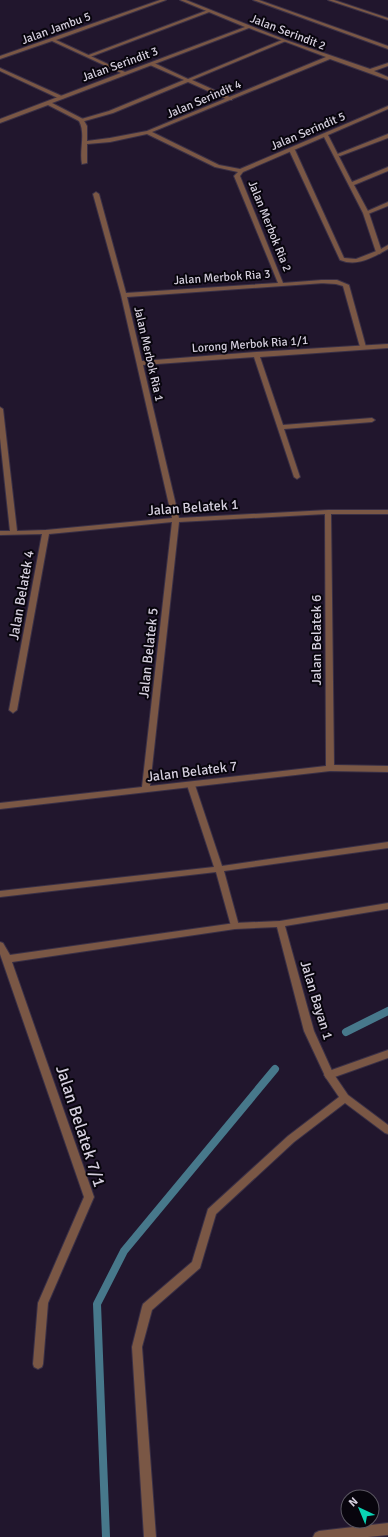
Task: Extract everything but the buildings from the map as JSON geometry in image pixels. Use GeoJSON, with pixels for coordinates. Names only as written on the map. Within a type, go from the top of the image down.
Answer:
{"type":"FeatureCollection","features":[{"type":"Feature","properties":{"kind":"street","name":"Jalan Jambu 5"},"geometry":{"type":"LineString","coordinates":[[0,58],[164,0]]}},
{"type":"Feature","properties":{"kind":"street","name":"Jalan Serindit 2"},"geometry":{"type":"LineString","coordinates":[[182,0],[328,58],[370,71],[388,80]]}},
{"type":"Feature","properties":{"kind":"street"},"geometry":{"type":"LineString","coordinates":[[255,0],[388,48]]}},
{"type":"Feature","properties":{"kind":"street"},"geometry":{"type":"LineString","coordinates":[[330,0],[388,20]]}},
{"type":"Feature","properties":{"kind":"street"},"geometry":{"type":"LineString","coordinates":[[88,56],[210,11]]}},
{"type":"Feature","properties":{"kind":"street","name":"Jalan Serindit 3"},"geometry":{"type":"LineString","coordinates":[[0,121],[248,27]]}},
{"type":"Feature","properties":{"kind":"street"},"geometry":{"type":"LineString","coordinates":[[53,40],[126,74]]}},
{"type":"Feature","properties":{"kind":"street"},"geometry":{"type":"LineString","coordinates":[[81,120],[111,112],[190,81],[284,41]]}},
{"type":"Feature","properties":{"kind":"street","name":"Jalan Serindit 4"},"geometry":{"type":"LineString","coordinates":[[84,143],[110,140],[148,132],[328,58]]}},
{"type":"Feature","properties":{"kind":"street"},"geometry":{"type":"LineString","coordinates":[[152,64],[230,99]]}},
{"type":"Feature","properties":{"kind":"street"},"geometry":{"type":"LineString","coordinates":[[370,71],[388,64]]}},
{"type":"Feature","properties":{"kind":"street"},"geometry":{"type":"LineString","coordinates":[[0,69],[62,98]]}},
{"type":"Feature","properties":{"kind":"street"},"geometry":{"type":"LineString","coordinates":[[48,103],[81,120],[84,126],[84,163]]}},
{"type":"Feature","properties":{"kind":"street","name":"Jalan Serindit 5"},"geometry":{"type":"LineString","coordinates":[[239,174],[388,106]]}},
{"type":"Feature","properties":{"kind":"street"},"geometry":{"type":"LineString","coordinates":[[148,132],[217,166],[239,174]]}},
{"type":"Feature","properties":{"kind":"street"},"geometry":{"type":"LineString","coordinates":[[326,135],[338,155],[366,213],[379,252]]}},
{"type":"Feature","properties":{"kind":"street"},"geometry":{"type":"LineString","coordinates":[[338,155],[388,136]]}},
{"type":"Feature","properties":{"kind":"street"},"geometry":{"type":"LineString","coordinates":[[292,150],[342,259],[350,262],[357,262],[388,247]]}},
{"type":"Feature","properties":{"kind":"street"},"geometry":{"type":"LineString","coordinates":[[351,184],[388,169]]}},
{"type":"Feature","properties":{"kind":"street","name":"Jalan Merbok Ria 2"},"geometry":{"type":"LineString","coordinates":[[239,174],[281,284]]}},
{"type":"Feature","properties":{"kind":"street","name":"Jalan Merbok Ria 1"},"geometry":{"type":"LineString","coordinates":[[96,194],[124,295],[176,520]]}},
{"type":"Feature","properties":{"kind":"street"},"geometry":{"type":"LineString","coordinates":[[366,213],[388,204]]}},
{"type":"Feature","properties":{"kind":"street","name":"Jalan Merbok Ria 3"},"geometry":{"type":"LineString","coordinates":[[124,295],[281,284],[337,282],[346,285],[363,347]]}},
{"type":"Feature","properties":{"kind":"street","name":"Lorong Merbok Ria 1/1"},"geometry":{"type":"LineString","coordinates":[[139,363],[388,346]]}},
{"type":"Feature","properties":{"kind":"street"},"geometry":{"type":"LineString","coordinates":[[256,354],[297,477]]}},
{"type":"Feature","properties":{"kind":"street"},"geometry":{"type":"LineString","coordinates":[[0,410],[14,532]]}},
{"type":"Feature","properties":{"kind":"street"},"geometry":{"type":"LineString","coordinates":[[280,427],[372,420]]}},
{"type":"Feature","properties":{"kind":"street","name":"Jalan Belatek 1"},"geometry":{"type":"LineString","coordinates":[[0,534],[14,532],[46,532],[176,520],[328,512],[388,512]]}},
{"type":"Feature","properties":{"kind":"street","name":"Jalan Belatek 6"},"geometry":{"type":"LineString","coordinates":[[328,512],[330,768]]}},
{"type":"Feature","properties":{"kind":"street","name":"Jalan Belatek 5"},"geometry":{"type":"LineString","coordinates":[[146,790],[176,520]]}},
{"type":"Feature","properties":{"kind":"street","name":"Jalan Belatek 4"},"geometry":{"type":"LineString","coordinates":[[13,710],[46,532]]}},
{"type":"Feature","properties":{"kind":"street","name":"Jalan Belatek 7"},"geometry":{"type":"LineString","coordinates":[[0,806],[330,768],[388,769]]}},
{"type":"Feature","properties":{"kind":"street"},"geometry":{"type":"LineString","coordinates":[[191,785],[219,869],[235,926]]}},
{"type":"Feature","properties":{"kind":"street"},"geometry":{"type":"LineString","coordinates":[[0,894],[219,869],[388,845]]}},
{"type":"Feature","properties":{"kind":"street"},"geometry":{"type":"LineString","coordinates":[[7,959],[235,926],[280,924],[388,906]]}},
{"type":"Feature","properties":{"kind":"street","name":"Jalan Bayan 1"},"geometry":{"type":"LineString","coordinates":[[280,924],[309,1031],[330,1075],[346,1098],[388,1130]]}},
{"type":"Feature","properties":{"kind":"street","name":"Jalan Belatek 7/1"},"geometry":{"type":"LineString","coordinates":[[0,945],[7,959],[89,1197],[43,1303],[38,1364]]}},
{"type":"Feature","properties":{"kind":"street"},"geometry":{"type":"LineString","coordinates":[[330,1075],[388,1054]]}},
{"type":"Feature","properties":{"kind":"street"},"geometry":{"type":"LineString","coordinates":[[150,1537],[137,1347],[147,1307],[196,1264],[212,1212],[291,1139],[346,1098]]}},
{"type":"Feature","properties":{"kind":"street"},"geometry":{"type":"LineString","coordinates":[[319,1537],[388,1529]]}},
{"type":"Feature","properties":{"kind":"waterway"},"geometry":{"type":"LineString","coordinates":[[346,1032],[388,1011]]}},
{"type":"Feature","properties":{"kind":"waterway"},"geometry":{"type":"LineString","coordinates":[[106,1537],[97,1304],[124,1251],[275,1069]]}}]}
